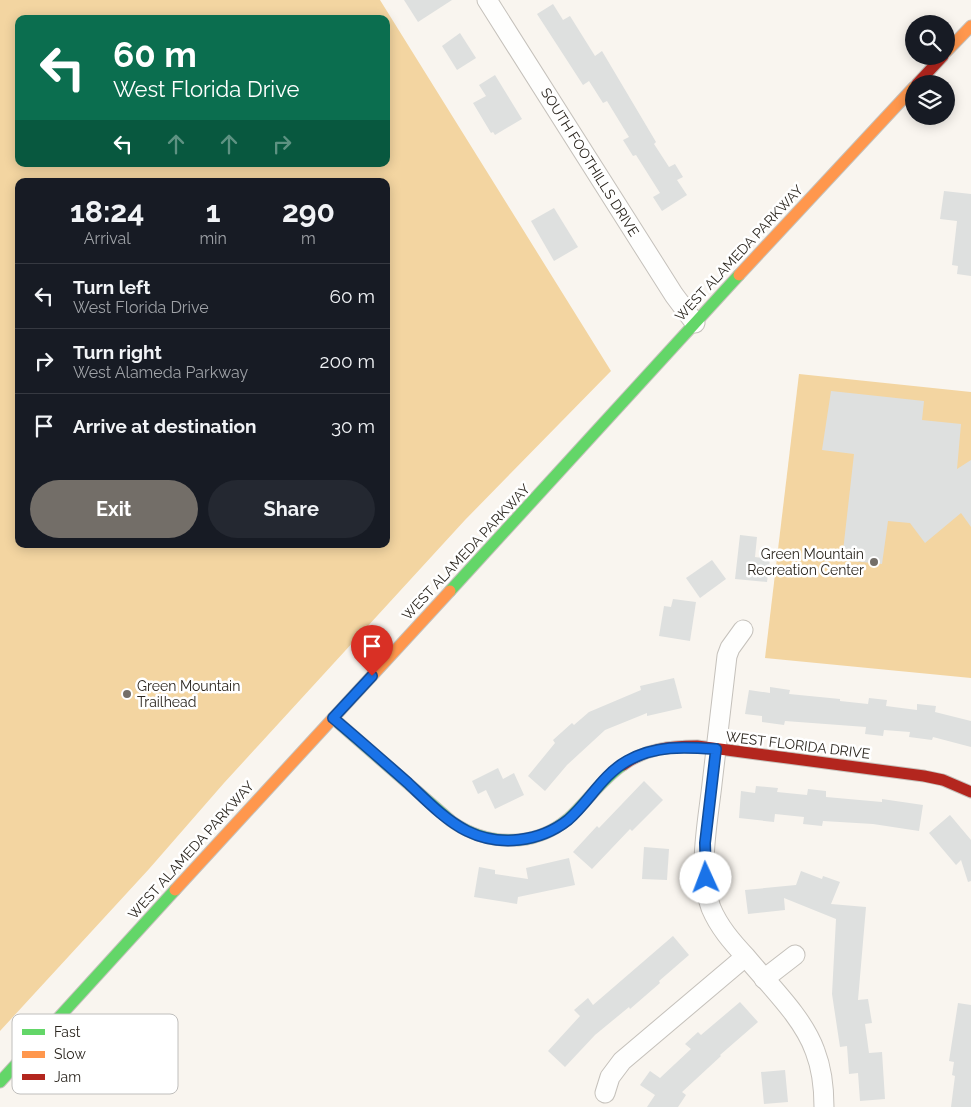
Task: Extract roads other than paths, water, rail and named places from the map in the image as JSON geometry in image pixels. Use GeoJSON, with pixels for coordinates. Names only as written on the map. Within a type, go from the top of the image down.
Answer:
{"type":"FeatureCollection","features":[{"type":"Feature","properties":{"kind":"main road"},"geometry":{"type":"LineString","coordinates":[[955,43],[971,26]]}},
{"type":"Feature","properties":{"kind":"main road"},"geometry":{"type":"LineString","coordinates":[[925,75],[935,65]]}},
{"type":"Feature","properties":{"kind":"main road","name":"WEST ALAMEDA PARKWAY"},"geometry":{"type":"LineString","coordinates":[[61,1014],[208,852],[516,521],[695,323],[905,97]]}},
{"type":"Feature","properties":{"kind":"main road","name":"WEST FLORIDA DRIVE"},"geometry":{"type":"LineString","coordinates":[[333,718],[452,822],[479,836],[502,840],[524,839],[552,830],[567,820],[614,771],[626,762],[642,754],[672,747],[716,749],[924,776],[943,780],[971,792]]}},
{"type":"Feature","properties":{"kind":"main road","name":"WEST ALAMEDA PARKWAY"},"geometry":{"type":"LineString","coordinates":[[0,1082],[12,1069]]}},
{"type":"Feature","properties":{"kind":"street","name":"SOUTH FOOTHILLS DRIVE"},"geometry":{"type":"LineString","coordinates":[[487,0],[674,295],[695,323]]}},
{"type":"Feature","properties":{"kind":"street"},"geometry":{"type":"LineString","coordinates":[[743,630],[730,648],[727,656],[705,843],[707,893],[711,907],[724,932],[801,1024],[815,1050],[822,1077],[824,1107]]}},
{"type":"Feature","properties":{"kind":"street"},"geometry":{"type":"LineString","coordinates":[[764,979],[795,955]]}},
{"type":"Feature","properties":{"kind":"street"},"geometry":{"type":"LineString","coordinates":[[605,1093],[610,1077],[622,1062],[745,957]]}},
{"type":"Feature","properties":{"kind":"place","name":"Green Mountain Recreation Center"},"geometry":{"type":"Point","coordinates":[874,562]}},
{"type":"Feature","properties":{"kind":"place","name":"Green Mountain Trailhead"},"geometry":{"type":"Point","coordinates":[127,694]}}]}
